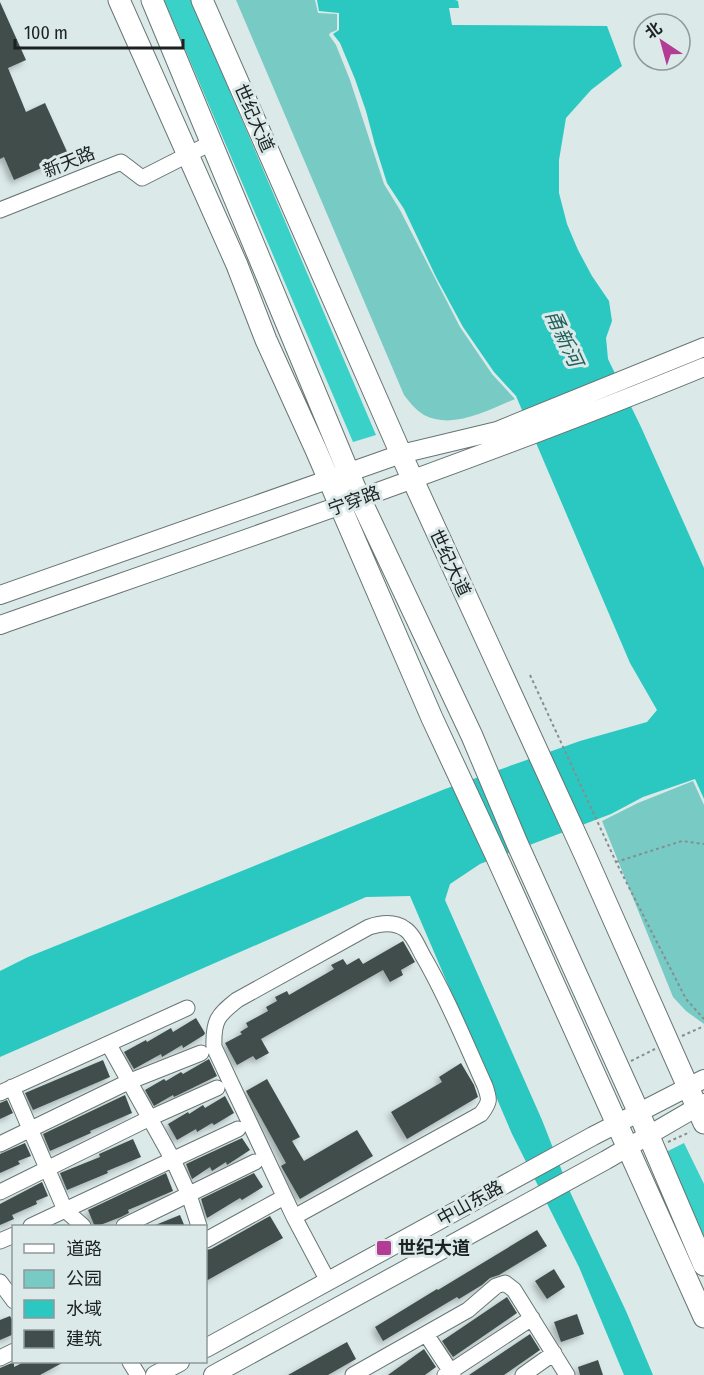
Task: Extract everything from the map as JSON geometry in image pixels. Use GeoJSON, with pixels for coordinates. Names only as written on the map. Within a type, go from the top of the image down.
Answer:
{"type":"FeatureCollection","features":[{"type":"Feature","properties":{"kind":"highway"},"geometry":{"type":"LineString","coordinates":[[119,0],[237,265],[266,340],[339,476],[360,498],[472,736],[704,1265]]}},
{"type":"Feature","properties":{"kind":"highway"},"geometry":{"type":"LineString","coordinates":[[152,0],[211,143],[339,476],[341,506],[432,718],[704,1317]]}},
{"type":"Feature","properties":{"kind":"highway","name":"世纪大道"},"geometry":{"type":"LineString","coordinates":[[202,0],[412,480],[569,820],[668,1042],[696,1083],[701,1111]]}},
{"type":"Feature","properties":{"kind":"main road","name":"宁穿路"},"geometry":{"type":"LineString","coordinates":[[661,375],[704,347]]}},
{"type":"Feature","properties":{"kind":"main road","name":"宁穿路"},"geometry":{"type":"LineString","coordinates":[[0,625],[412,480],[498,440],[661,375],[704,367]]}},
{"type":"Feature","properties":{"kind":"main road"},"geometry":{"type":"LineString","coordinates":[[0,596],[401,454],[498,440]]}},
{"type":"Feature","properties":{"kind":"main road","name":"中山东路"},"geometry":{"type":"LineString","coordinates":[[207,1347],[512,1180],[696,1083]]}},
{"type":"Feature","properties":{"kind":"main road","name":"中山东路"},"geometry":{"type":"LineString","coordinates":[[213,1375],[648,1136],[701,1111]]}},
{"type":"Feature","properties":{"kind":"main road"},"geometry":{"type":"LineString","coordinates":[[156,1375],[178,1363]]}},
{"type":"Feature","properties":{"kind":"street","name":"新天路"},"geometry":{"type":"LineString","coordinates":[[0,210],[122,162],[142,178],[211,143]]}},
{"type":"Feature","properties":{"kind":"street"},"geometry":{"type":"LineString","coordinates":[[294,1217],[481,1114],[488,1104],[489,1096],[485,1086],[434,975],[406,929],[393,924],[381,923],[369,927],[237,1000],[221,1013],[217,1020],[214,1047],[294,1217],[328,1281]]}},
{"type":"Feature","properties":{"kind":"street"},"geometry":{"type":"LineString","coordinates":[[81,1225],[65,1210],[30,1129],[6,1090],[188,1008]]}},
{"type":"Feature","properties":{"kind":"street"},"geometry":{"type":"LineString","coordinates":[[109,1045],[173,1160],[189,1195],[198,1225]]}},
{"type":"Feature","properties":{"kind":"street"},"geometry":{"type":"LineString","coordinates":[[0,1144],[129,1082],[201,1053]]}},
{"type":"Feature","properties":{"kind":"street"},"geometry":{"type":"LineString","coordinates":[[0,1192],[150,1118],[217,1088]]}},
{"type":"Feature","properties":{"kind":"street"},"geometry":{"type":"LineString","coordinates":[[35,1225],[238,1129]]}},
{"type":"Feature","properties":{"kind":"street"},"geometry":{"type":"LineString","coordinates":[[127,1225],[255,1162]]}},
{"type":"Feature","properties":{"kind":"street"},"geometry":{"type":"LineString","coordinates":[[207,1239],[277,1201]]}},
{"type":"Feature","properties":{"kind":"street"},"geometry":{"type":"LineString","coordinates":[[0,1282],[8,1302]]}},
{"type":"Feature","properties":{"kind":"street"},"geometry":{"type":"LineString","coordinates":[[353,1375],[468,1310],[496,1286],[505,1282],[514,1290],[567,1375]]}},
{"type":"Feature","properties":{"kind":"street"},"geometry":{"type":"LineString","coordinates":[[426,1334],[449,1374],[532,1318]]}},
{"type":"Feature","properties":{"kind":"street"},"geometry":{"type":"LineString","coordinates":[[523,1375],[554,1353]]}},
{"type":"Feature","properties":{"kind":"path"},"geometry":{"type":"LineString","coordinates":[[530,675],[616,862],[686,999],[704,1019]]}},
{"type":"Feature","properties":{"kind":"path"},"geometry":{"type":"LineString","coordinates":[[616,862],[682,841],[704,844]]}},
{"type":"Feature","properties":{"kind":"path"},"geometry":{"type":"LineString","coordinates":[[618,1067],[704,1026]]}},
{"type":"Feature","properties":{"kind":"green space"},"geometry":{"type":"Polygon","coordinates":[[[236,0],[315,0],[318,13],[337,14],[337,30],[329,35],[336,45],[350,80],[384,184],[400,210],[460,327],[492,374],[515,399],[470,417],[447,420],[424,415],[404,395],[236,0]]]}},
{"type":"Feature","properties":{"kind":"green space"},"geometry":{"type":"Polygon","coordinates":[[[693,781],[704,805],[704,1024],[686,1011],[673,997],[602,821],[638,803],[693,781]]]}},
{"type":"Feature","properties":{"kind":"shaded area"},"geometry":{"type":"Polygon","coordinates":[[[164,0],[191,0],[376,435],[353,442],[164,0]]]}},
{"type":"Feature","properties":{"kind":"shaded area"},"geometry":{"type":"Polygon","coordinates":[[[684,1143],[704,1184],[704,1237],[664,1153],[684,1143]]]}},
{"type":"Feature","properties":{"kind":"water","name":"甬新河"},"geometry":{"type":"Polygon","coordinates":[[[317,0],[455,0],[458,1],[459,8],[449,8],[452,25],[607,26],[622,66],[591,90],[566,118],[559,160],[559,193],[567,224],[578,250],[609,301],[612,321],[606,338],[608,359],[704,568],[704,799],[695,779],[643,797],[611,814],[480,864],[450,884],[445,900],[542,1120],[571,1194],[626,1311],[653,1375],[624,1375],[579,1267],[512,1134],[410,896],[366,897],[0,1057],[0,971],[28,957],[445,789],[580,741],[647,722],[657,710],[630,663],[516,396],[494,372],[463,327],[404,209],[387,183],[355,79],[340,43],[333,34],[339,30],[339,13],[319,11],[317,0]]]}},
{"type":"Feature","properties":{"kind":"building"},"geometry":{"type":"Polygon","coordinates":[[[0,2],[26,60],[8,68],[26,112],[45,103],[69,156],[14,180],[4,157],[0,159],[0,2]]]}},
{"type":"Feature","properties":{"kind":"building"},"geometry":{"type":"Polygon","coordinates":[[[403,941],[415,962],[401,970],[403,975],[390,982],[383,970],[261,1039],[269,1053],[256,1060],[253,1056],[237,1065],[225,1043],[242,1034],[240,1032],[248,1027],[246,1023],[268,1011],[266,1007],[277,1001],[275,997],[287,991],[289,995],[334,969],[331,965],[343,959],[347,965],[359,958],[363,964],[403,941]]]}},
{"type":"Feature","properties":{"kind":"building"},"geometry":{"type":"Polygon","coordinates":[[[196,1018],[204,1035],[183,1048],[182,1045],[134,1069],[124,1052],[171,1028],[173,1032],[196,1018]]]}},
{"type":"Feature","properties":{"kind":"building"},"geometry":{"type":"Polygon","coordinates":[[[209,1059],[217,1076],[154,1106],[145,1090],[164,1079],[166,1081],[181,1072],[183,1074],[209,1059]]]}},
{"type":"Feature","properties":{"kind":"building"},"geometry":{"type":"Polygon","coordinates":[[[103,1060],[110,1077],[33,1110],[25,1093],[103,1060]]]}},
{"type":"Feature","properties":{"kind":"building"},"geometry":{"type":"Polygon","coordinates":[[[461,1063],[478,1097],[407,1139],[391,1112],[442,1082],[439,1077],[461,1063]]]}},
{"type":"Feature","properties":{"kind":"building"},"geometry":{"type":"Polygon","coordinates":[[[267,1079],[300,1137],[292,1141],[304,1161],[357,1130],[373,1156],[300,1199],[281,1166],[286,1163],[246,1091],[267,1079]]]}},
{"type":"Feature","properties":{"kind":"building"},"geometry":{"type":"Polygon","coordinates":[[[125,1095],[132,1113],[50,1151],[43,1134],[125,1095]]]}},
{"type":"Feature","properties":{"kind":"building"},"geometry":{"type":"Polygon","coordinates":[[[225,1096],[234,1113],[214,1125],[212,1123],[197,1132],[196,1129],[177,1140],[168,1124],[203,1105],[205,1108],[225,1096]]]}},
{"type":"Feature","properties":{"kind":"building"},"geometry":{"type":"Polygon","coordinates":[[[7,1100],[13,1113],[0,1119],[0,1103],[7,1100]]]}},
{"type":"Feature","properties":{"kind":"building"},"geometry":{"type":"Polygon","coordinates":[[[242,1138],[250,1150],[227,1165],[226,1162],[212,1171],[210,1167],[192,1179],[186,1164],[242,1138]]]}},
{"type":"Feature","properties":{"kind":"building"},"geometry":{"type":"Polygon","coordinates":[[[133,1139],[141,1157],[67,1190],[60,1173],[100,1157],[99,1154],[133,1139]]]}},
{"type":"Feature","properties":{"kind":"building"},"geometry":{"type":"Polygon","coordinates":[[[25,1143],[31,1156],[18,1161],[20,1164],[0,1173],[0,1154],[25,1143]]]}},
{"type":"Feature","properties":{"kind":"building"},"geometry":{"type":"Polygon","coordinates":[[[166,1173],[173,1191],[128,1210],[129,1213],[100,1225],[94,1225],[88,1210],[166,1173]]]}},
{"type":"Feature","properties":{"kind":"building"},"geometry":{"type":"Polygon","coordinates":[[[254,1173],[263,1187],[207,1218],[201,1199],[254,1173]]]}},
{"type":"Feature","properties":{"kind":"building"},"geometry":{"type":"Polygon","coordinates":[[[42,1182],[48,1196],[36,1201],[37,1204],[12,1215],[14,1219],[0,1225],[0,1204],[42,1182]]]}},
{"type":"Feature","properties":{"kind":"building"},"geometry":{"type":"Polygon","coordinates":[[[180,1215],[184,1225],[155,1225],[180,1215]]]}},
{"type":"Feature","properties":{"kind":"building"},"geometry":{"type":"Polygon","coordinates":[[[270,1216],[283,1238],[207,1280],[207,1250],[270,1216]]]}},
{"type":"Feature","properties":{"kind":"building"},"geometry":{"type":"Polygon","coordinates":[[[537,1230],[547,1246],[383,1341],[375,1327],[537,1230]]]}},
{"type":"Feature","properties":{"kind":"building"},"geometry":{"type":"Polygon","coordinates":[[[554,1269],[565,1287],[547,1299],[535,1281],[554,1269]]]}},
{"type":"Feature","properties":{"kind":"building"},"geometry":{"type":"Polygon","coordinates":[[[507,1297],[517,1313],[453,1357],[442,1341],[507,1297]]]}},
{"type":"Feature","properties":{"kind":"building"},"geometry":{"type":"Polygon","coordinates":[[[577,1314],[584,1334],[561,1342],[554,1322],[577,1314]]]}},
{"type":"Feature","properties":{"kind":"building"},"geometry":{"type":"Polygon","coordinates":[[[10,1316],[12,1320],[12,1335],[0,1340],[0,1320],[10,1316]]]}},
{"type":"Feature","properties":{"kind":"building"},"geometry":{"type":"Polygon","coordinates":[[[530,1334],[540,1350],[504,1375],[469,1375],[530,1334]]]}},
{"type":"Feature","properties":{"kind":"building"},"geometry":{"type":"Polygon","coordinates":[[[347,1342],[356,1359],[328,1375],[288,1375],[347,1342]]]}},
{"type":"Feature","properties":{"kind":"building"},"geometry":{"type":"Polygon","coordinates":[[[424,1349],[436,1367],[425,1375],[388,1375],[424,1349]]]}},
{"type":"Feature","properties":{"kind":"building"},"geometry":{"type":"Polygon","coordinates":[[[598,1360],[603,1375],[580,1375],[578,1367],[598,1360]]]}},
{"type":"Feature","properties":{"kind":"building"},"geometry":{"type":"Polygon","coordinates":[[[12,1363],[14,1367],[22,1363],[62,1363],[40,1375],[0,1375],[0,1368],[12,1363]]]}},
{"type":"Feature","properties":{"kind":"place","name":"世纪大道"},"geometry":{"type":"Point","coordinates":[384,1248]}}]}
